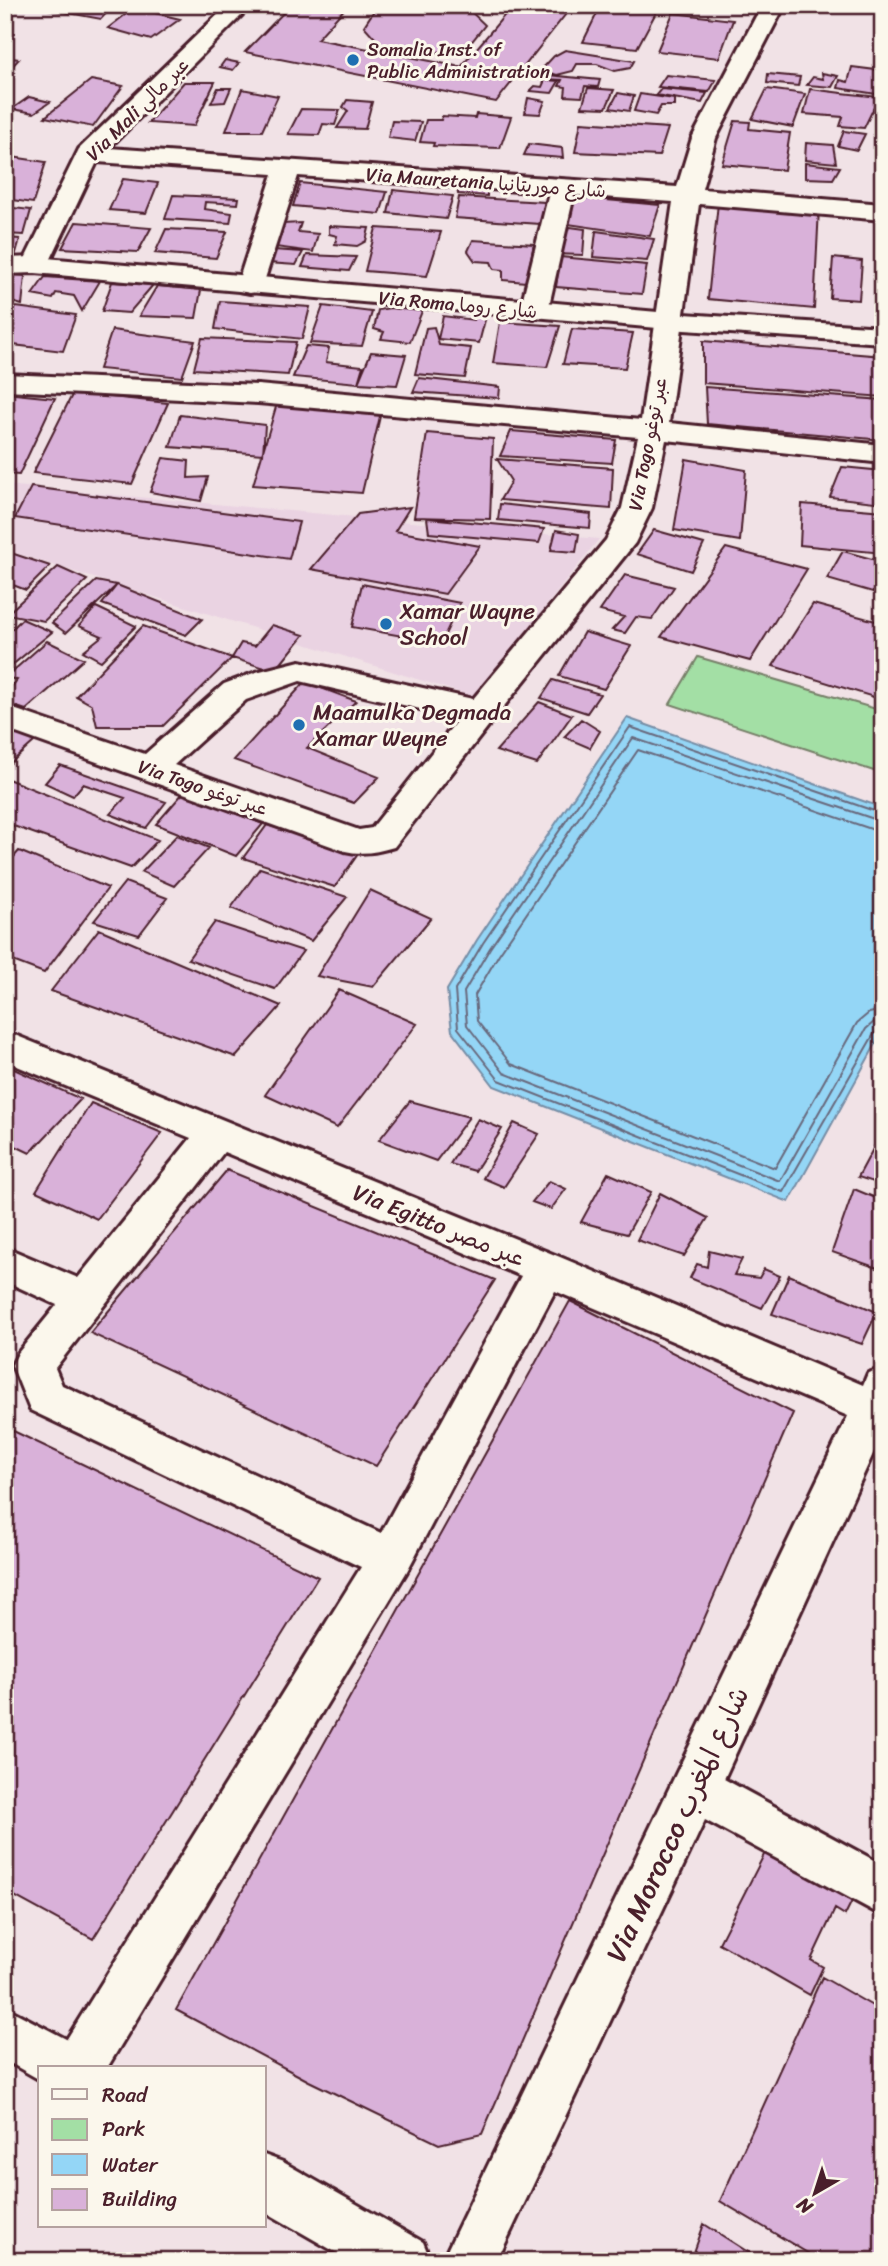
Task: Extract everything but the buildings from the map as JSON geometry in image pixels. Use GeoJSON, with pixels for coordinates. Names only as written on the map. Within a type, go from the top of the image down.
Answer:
{"type":"FeatureCollection","features":[{"type":"Feature","properties":{"kind":"street","name":"Via Mali عبر مالي"},"geometry":{"type":"LineString","coordinates":[[34,265],[88,154],[242,5]]}},
{"type":"Feature","properties":{"kind":"street","name":"Via Togo عبر توغو"},"geometry":{"type":"LineString","coordinates":[[5,717],[358,842],[382,839],[481,712],[620,543],[638,508],[654,430],[687,195],[704,138],[774,5]]}},
{"type":"Feature","properties":{"kind":"street","name":"Via Mauretania شارع موريتانيا"},"geometry":{"type":"LineString","coordinates":[[88,154],[687,195],[883,212]]}},
{"type":"Feature","properties":{"kind":"street"},"geometry":{"type":"LineString","coordinates":[[250,285],[288,169]]}},
{"type":"Feature","properties":{"kind":"street"},"geometry":{"type":"LineString","coordinates":[[534,310],[563,187]]}},
{"type":"Feature","properties":{"kind":"street","name":"Via Roma شارع روما"},"geometry":{"type":"LineString","coordinates":[[5,266],[34,265],[534,310],[883,335]]}},
{"type":"Feature","properties":{"kind":"street"},"geometry":{"type":"LineString","coordinates":[[5,382],[258,394],[883,454]]}},
{"type":"Feature","properties":{"kind":"street"},"geometry":{"type":"LineString","coordinates":[[150,768],[235,691],[300,671],[481,712]]}},
{"type":"Feature","properties":{"kind":"street","name":"Via Egitto عبر مصر"},"geometry":{"type":"LineString","coordinates":[[5,1045],[546,1269],[877,1396]]}},
{"type":"Feature","properties":{"kind":"street"},"geometry":{"type":"LineString","coordinates":[[216,1134],[33,1365],[46,1397],[390,1559]]}},
{"type":"Feature","properties":{"kind":"street"},"geometry":{"type":"LineString","coordinates":[[5,1263],[85,1300]]}},
{"type":"Feature","properties":{"kind":"street"},"geometry":{"type":"LineString","coordinates":[[79,2066],[390,1559],[546,1269]]}},
{"type":"Feature","properties":{"kind":"street","name":"Via Morocco شارع المغرب"},"geometry":{"type":"LineString","coordinates":[[469,2261],[695,1788],[877,1396]]}},
{"type":"Feature","properties":{"kind":"street"},"geometry":{"type":"LineString","coordinates":[[695,1788],[883,1892]]}},
{"type":"Feature","properties":{"kind":"street"},"geometry":{"type":"LineString","coordinates":[[5,2032],[65,2066]]}},
{"type":"Feature","properties":{"kind":"street"},"geometry":{"type":"LineString","coordinates":[[266,2181],[404,2261]]}},
{"type":"Feature","properties":{"kind":"shaded area","name":"Xamar Wayne School"},"geometry":{"type":"Polygon","coordinates":[[[5,485],[599,539],[474,697],[5,550],[5,485]]]}},
{"type":"Feature","properties":{"kind":"green space"},"geometry":{"type":"Polygon","coordinates":[[[698,657],[883,711],[883,774],[670,704],[698,657]]]}},
{"type":"Feature","properties":{"kind":"water"},"geometry":{"type":"Polygon","coordinates":[[[627,718],[883,808],[883,1031],[789,1202],[494,1086],[452,1031],[447,990],[477,940],[627,718]]]}},
{"type":"Feature","properties":{"kind":"place","name":"Somalia Inst. of Public Administration"},"geometry":{"type":"Point","coordinates":[353,60]}},
{"type":"Feature","properties":{"kind":"place","name":"Xamar Wayne School"},"geometry":{"type":"Point","coordinates":[386,624]}},
{"type":"Feature","properties":{"kind":"place","name":"Maamulka Degmada Xamar Weyne"},"geometry":{"type":"Point","coordinates":[299,725]}}]}
